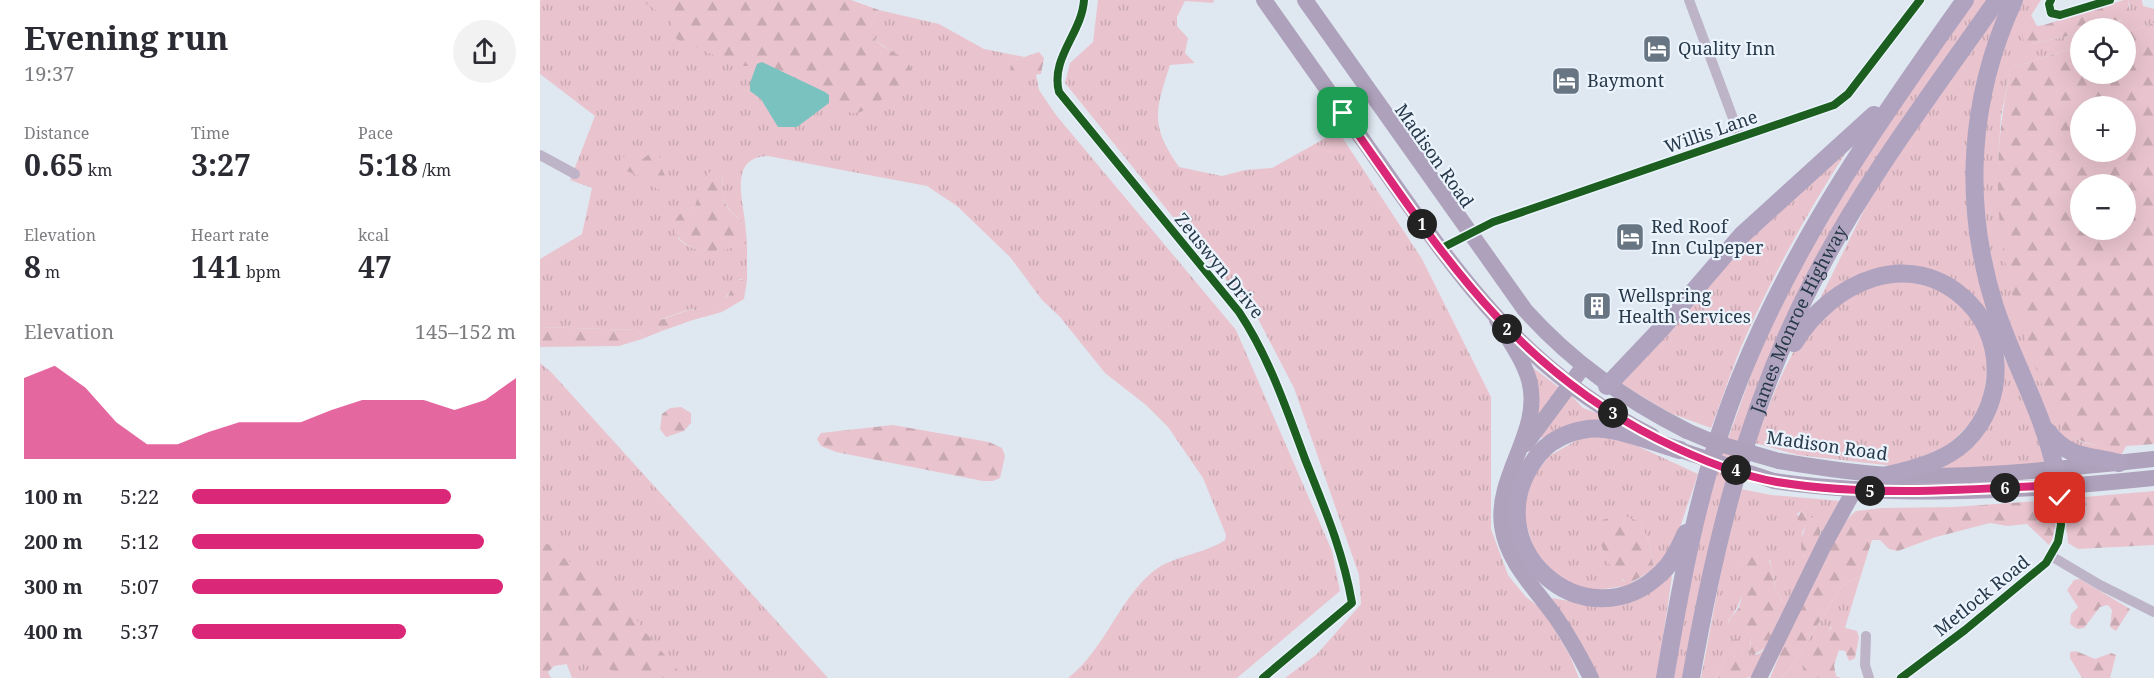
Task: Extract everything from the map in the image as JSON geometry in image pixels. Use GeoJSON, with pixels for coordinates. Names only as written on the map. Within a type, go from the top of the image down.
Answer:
{"type":"FeatureCollection","features":[{"type":"Feature","properties":{"kind":"highway","name":"James Monroe Highway"},"geometry":{"type":"LineString","coordinates":[[1665,678],[1681,583],[1699,508],[1739,380],[1770,309],[1840,181],[1965,0]]}},
{"type":"Feature","properties":{"kind":"highway","name":"James Monroe Highway"},"geometry":{"type":"LineString","coordinates":[[1691,678],[1722,521],[1756,413],[1811,285],[1857,203],[1890,151],[1997,0]]}},
{"type":"Feature","properties":{"kind":"highway"},"geometry":{"type":"LineString","coordinates":[[2014,0],[1993,50],[1979,106],[1975,134],[1974,193],[1979,241],[1995,307],[2045,428],[2057,477]]}},
{"type":"Feature","properties":{"kind":"highway"},"geometry":{"type":"LineString","coordinates":[[1607,386],[1661,330],[1742,235],[1870,120],[1911,77]]}},
{"type":"Feature","properties":{"kind":"highway"},"geometry":{"type":"LineString","coordinates":[[1756,413],[1785,357],[1809,321],[1845,289],[1872,277],[1898,274],[1921,276],[1944,285],[1971,304],[1988,333],[1996,362],[1992,400],[1982,422],[1959,447],[1934,462],[1887,475]]}},
{"type":"Feature","properties":{"kind":"highway"},"geometry":{"type":"LineString","coordinates":[[1497,320],[1525,368],[1531,395],[1528,423],[1502,499],[1502,525],[1506,543],[1518,567],[1571,641],[1591,678]]}},
{"type":"Feature","properties":{"kind":"highway"},"geometry":{"type":"LineString","coordinates":[[1513,463],[1583,367]]}},
{"type":"Feature","properties":{"kind":"highway"},"geometry":{"type":"LineString","coordinates":[[2045,428],[2055,442],[2069,452],[2119,463]]}},
{"type":"Feature","properties":{"kind":"highway"},"geometry":{"type":"LineString","coordinates":[[1680,450],[1605,429],[1579,430],[1554,441],[1544,449],[1521,481],[1516,510],[1521,542],[1531,560],[1543,574],[1564,590],[1587,597],[1612,597],[1638,588],[1663,572],[1699,508]]}},
{"type":"Feature","properties":{"kind":"highway"},"geometry":{"type":"LineString","coordinates":[[1760,678],[1825,543],[1855,489]]}},
{"type":"Feature","properties":{"kind":"main road","name":"Madison Road"},"geometry":{"type":"LineString","coordinates":[[1264,0],[1440,249],[1497,320],[1571,385],[1635,427],[1680,450],[1774,481],[1855,489],[1907,492],[2057,477],[2119,463],[2154,459]]}},
{"type":"Feature","properties":{"kind":"main road","name":"Madison Road"},"geometry":{"type":"LineString","coordinates":[[1305,0],[1525,310],[1583,367],[1607,386],[1687,431],[1723,445],[1779,461],[1887,475],[2154,478]]}},
{"type":"Feature","properties":{"kind":"street","name":"Zeuswyn Drive"},"geometry":{"type":"LineString","coordinates":[[1084,0],[1080,23],[1056,74],[1059,92],[1239,312],[1251,330],[1272,370],[1346,567],[1352,603],[1263,678]]}},
{"type":"Feature","properties":{"kind":"street"},"geometry":{"type":"LineString","coordinates":[[1689,0],[1740,137]]}},
{"type":"Feature","properties":{"kind":"street","name":"Willis Lane"},"geometry":{"type":"LineString","coordinates":[[1440,249],[1469,233],[1842,100],[1920,0]]}},
{"type":"Feature","properties":{"kind":"street"},"geometry":{"type":"LineString","coordinates":[[2051,0],[2049,4],[2051,13],[2060,15],[2109,0]]}},
{"type":"Feature","properties":{"kind":"street"},"geometry":{"type":"LineString","coordinates":[[542,160],[575,174]]}},
{"type":"Feature","properties":{"kind":"street","name":"Metlock Road"},"geometry":{"type":"LineString","coordinates":[[1901,678],[2007,597],[2051,556],[2058,542],[2061,525],[2057,477]]}},
{"type":"Feature","properties":{"kind":"street"},"geometry":{"type":"LineString","coordinates":[[2051,556],[2100,585],[2154,612]]}},
{"type":"Feature","properties":{"kind":"street"},"geometry":{"type":"LineString","coordinates":[[1866,636],[1865,665],[1869,678]]}},
{"type":"Feature","properties":{"kind":"green space"},"geometry":{"type":"Polygon","coordinates":[[[540,0],[776,0],[897,53],[872,37],[870,26],[879,10],[939,24],[984,49],[1025,57],[1013,61],[1035,69],[1039,90],[1056,115],[1236,330],[1332,551],[1340,591],[1237,678],[1068,678],[1091,655],[1128,599],[1150,574],[1167,563],[1216,545],[1225,540],[1226,535],[1203,478],[1168,427],[1146,405],[1105,373],[1060,317],[1042,300],[1010,257],[957,206],[927,186],[768,156],[756,158],[743,170],[741,180],[745,222],[738,218],[725,203],[722,190],[723,176],[700,196],[695,206],[681,213],[678,238],[693,248],[711,251],[747,243],[747,281],[740,279],[716,308],[722,312],[693,320],[694,309],[690,309],[662,319],[657,326],[662,331],[642,339],[643,335],[635,330],[540,327],[540,259],[582,234],[592,188],[570,180],[595,116],[540,74],[540,0]]]}},
{"type":"Feature","properties":{"kind":"green space"},"geometry":{"type":"Polygon","coordinates":[[[641,0],[669,0],[673,3],[673,0],[851,0],[879,10],[872,20],[870,29],[872,36],[877,42],[908,61],[915,81],[902,91],[865,110],[858,113],[848,112],[834,104],[829,95],[759,62],[750,66],[740,66],[678,40],[670,33],[673,26],[669,19],[641,0]]]}},
{"type":"Feature","properties":{"kind":"green space"},"geometry":{"type":"Polygon","coordinates":[[[1098,0],[1214,0],[1213,3],[1185,1],[1177,17],[1177,26],[1188,38],[1185,53],[1195,63],[1170,65],[1161,94],[1158,118],[1163,140],[1179,167],[1222,176],[1245,170],[1272,168],[1338,131],[1422,259],[1491,397],[1491,529],[1508,575],[1526,597],[1543,610],[1570,656],[1579,678],[1285,678],[1317,654],[1361,604],[1359,575],[1294,388],[1255,313],[1198,248],[1065,83],[1070,63],[1093,42],[1098,0]]]}},
{"type":"Feature","properties":{"kind":"green space"},"geometry":{"type":"Polygon","coordinates":[[[1973,0],[1990,0],[1796,302],[1684,678],[1671,678],[1711,486],[1761,347],[1827,214],[1973,0]]]}},
{"type":"Feature","properties":{"kind":"green space"},"geometry":{"type":"Polygon","coordinates":[[[2017,0],[2041,0],[2023,28],[2028,45],[2070,35],[2070,49],[2011,68],[2001,116],[1998,162],[2052,407],[2074,437],[2089,444],[2126,446],[2122,454],[2102,455],[2056,437],[2003,313],[1984,245],[1980,126],[2017,0]]]}},
{"type":"Feature","properties":{"kind":"green space"},"geometry":{"type":"Polygon","coordinates":[[[2128,0],[2142,0],[2143,6],[2154,9],[2154,23],[2136,29],[2136,18],[2122,18],[2130,8],[2128,0]]]}},
{"type":"Feature","properties":{"kind":"green space"},"geometry":{"type":"Polygon","coordinates":[[[2128,0],[2130,15],[2124,18],[2070,18],[2070,35],[2028,45],[2023,39],[2023,28],[2031,15],[2037,26],[2128,0]]]}},
{"type":"Feature","properties":{"kind":"green space"},"geometry":{"type":"Polygon","coordinates":[[[2005,3],[1978,88],[1990,316],[1915,270],[1813,313],[1876,186],[2005,3]]]}},
{"type":"Feature","properties":{"kind":"green space"},"geometry":{"type":"Polygon","coordinates":[[[2154,23],[2154,444],[2110,446],[2079,440],[2064,430],[2048,402],[2014,301],[2005,263],[2000,226],[1999,150],[2003,110],[2011,68],[2070,49],[2070,84],[2136,84],[2136,29],[2154,23]]]}},
{"type":"Feature","properties":{"kind":"green space"},"geometry":{"type":"Polygon","coordinates":[[[1039,52],[1044,58],[1041,74],[1031,75],[1010,70],[1013,61],[1039,52]]]}},
{"type":"Feature","properties":{"kind":"green space"},"geometry":{"type":"Polygon","coordinates":[[[1854,140],[1809,212],[1769,287],[1740,349],[1711,428],[1670,413],[1620,383],[1742,239],[1854,140]]]}},
{"type":"Feature","properties":{"kind":"green space"},"geometry":{"type":"Polygon","coordinates":[[[649,154],[656,154],[660,157],[667,181],[667,185],[658,190],[646,178],[626,171],[621,165],[621,157],[631,157],[638,163],[649,154]]]}},
{"type":"Feature","properties":{"kind":"green space"},"geometry":{"type":"Polygon","coordinates":[[[717,167],[722,169],[726,205],[730,211],[745,222],[747,243],[722,250],[700,250],[680,240],[674,228],[675,222],[679,215],[695,206],[702,184],[708,174],[717,167]]]}},
{"type":"Feature","properties":{"kind":"green space"},"geometry":{"type":"Polygon","coordinates":[[[736,279],[747,281],[744,299],[722,312],[716,308],[717,303],[728,296],[736,279]]]}},
{"type":"Feature","properties":{"kind":"green space"},"geometry":{"type":"Polygon","coordinates":[[[1887,279],[1937,287],[1974,317],[1989,354],[1982,411],[1939,456],[1894,466],[1798,455],[1755,443],[1786,366],[1796,347],[1820,315],[1841,298],[1887,279]]]}},
{"type":"Feature","properties":{"kind":"green space"},"geometry":{"type":"Polygon","coordinates":[[[691,309],[697,311],[693,320],[662,331],[657,326],[658,321],[691,309]]]}},
{"type":"Feature","properties":{"kind":"green space"},"geometry":{"type":"Polygon","coordinates":[[[540,327],[635,330],[643,335],[642,339],[619,346],[540,347],[540,327]]]}},
{"type":"Feature","properties":{"kind":"green space"},"geometry":{"type":"Polygon","coordinates":[[[2000,351],[2022,388],[2046,459],[2042,463],[1937,471],[1969,445],[2000,351]]]}},
{"type":"Feature","properties":{"kind":"green space"},"geometry":{"type":"Polygon","coordinates":[[[1523,360],[1561,389],[1534,424],[1523,360]]]}},
{"type":"Feature","properties":{"kind":"green space"},"geometry":{"type":"Polygon","coordinates":[[[540,363],[551,372],[828,678],[572,678],[540,593],[540,363]]]}},
{"type":"Feature","properties":{"kind":"green space"},"geometry":{"type":"Polygon","coordinates":[[[1570,394],[1583,408],[1610,418],[1612,424],[1542,438],[1538,433],[1570,394]]]}},
{"type":"Feature","properties":{"kind":"green space"},"geometry":{"type":"Polygon","coordinates":[[[681,407],[691,413],[691,423],[684,431],[666,437],[660,429],[662,414],[670,408],[681,407]]]}},
{"type":"Feature","properties":{"kind":"green space"},"geometry":{"type":"Polygon","coordinates":[[[893,425],[989,442],[1002,448],[1005,456],[1000,478],[983,481],[836,452],[821,446],[817,439],[821,433],[893,425]]]}},
{"type":"Feature","properties":{"kind":"green space"},"geometry":{"type":"Polygon","coordinates":[[[1605,436],[1631,443],[1698,474],[1674,545],[1654,569],[1649,542],[1640,522],[1603,551],[1623,581],[1638,584],[1584,592],[1538,561],[1522,512],[1533,477],[1549,456],[1579,439],[1605,436]]]}},
{"type":"Feature","properties":{"kind":"green space"},"geometry":{"type":"Polygon","coordinates":[[[1741,489],[1771,495],[1841,501],[1821,536],[1821,524],[1801,511],[1797,514],[1806,525],[1802,533],[1803,557],[1805,558],[1814,550],[1776,633],[1782,601],[1776,590],[1770,560],[1742,563],[1744,579],[1742,594],[1737,608],[1728,621],[1731,632],[1746,632],[1751,637],[1750,652],[1757,655],[1769,646],[1753,678],[1746,677],[1741,646],[1734,654],[1735,659],[1726,659],[1715,678],[1701,678],[1722,566],[1741,489]]]}},
{"type":"Feature","properties":{"kind":"green space"},"geometry":{"type":"Polygon","coordinates":[[[2154,491],[2154,545],[2078,549],[2068,543],[2066,524],[2073,498],[2154,491]]]}},
{"type":"Feature","properties":{"kind":"green space"},"geometry":{"type":"Polygon","coordinates":[[[2037,501],[2051,507],[2055,516],[2054,532],[2049,545],[2027,524],[2007,526],[1990,523],[1936,537],[1898,551],[1889,549],[1880,540],[1872,540],[1861,575],[1841,587],[1790,669],[1781,678],[1770,678],[1821,563],[1845,522],[1856,511],[2037,501]]]}},
{"type":"Feature","properties":{"kind":"green space"},"geometry":{"type":"Polygon","coordinates":[[[1801,511],[1821,524],[1818,543],[1805,559],[1801,546],[1806,525],[1797,519],[1801,511]]]}},
{"type":"Feature","properties":{"kind":"green space"},"geometry":{"type":"Polygon","coordinates":[[[1622,515],[1640,522],[1649,542],[1654,569],[1629,584],[1610,565],[1600,537],[1602,520],[1622,515]]]}},
{"type":"Feature","properties":{"kind":"green space"},"geometry":{"type":"Polygon","coordinates":[[[540,542],[556,547],[562,557],[584,571],[601,589],[616,590],[646,633],[684,678],[641,677],[617,673],[590,655],[572,651],[567,664],[554,666],[548,672],[551,678],[540,678],[540,542]]]}},
{"type":"Feature","properties":{"kind":"green space"},"geometry":{"type":"Polygon","coordinates":[[[1756,549],[1769,560],[1783,606],[1769,646],[1753,655],[1750,652],[1751,637],[1746,632],[1731,632],[1728,624],[1741,600],[1743,553],[1756,549]]]}},
{"type":"Feature","properties":{"kind":"green space"},"geometry":{"type":"Polygon","coordinates":[[[1669,573],[1672,576],[1657,678],[1593,678],[1552,598],[1587,604],[1669,573]]]}},
{"type":"Feature","properties":{"kind":"green space"},"geometry":{"type":"Polygon","coordinates":[[[1861,575],[1845,628],[1831,627],[1799,678],[1781,678],[1790,669],[1841,587],[1861,575]]]}},
{"type":"Feature","properties":{"kind":"green space"},"geometry":{"type":"Polygon","coordinates":[[[2080,579],[2130,609],[2116,631],[2110,627],[2112,610],[2108,605],[2100,607],[2084,628],[2077,629],[2070,624],[2071,614],[2078,607],[2067,590],[2074,580],[2080,579]]]}},
{"type":"Feature","properties":{"kind":"green space"},"geometry":{"type":"Polygon","coordinates":[[[1834,625],[1857,631],[1859,637],[1855,658],[1849,661],[1845,651],[1839,650],[1834,665],[1836,676],[1841,678],[1799,678],[1823,637],[1834,625]]]}},
{"type":"Feature","properties":{"kind":"green space"},"geometry":{"type":"Polygon","coordinates":[[[1737,639],[1741,646],[1747,678],[1715,678],[1726,659],[1735,659],[1734,654],[1726,649],[1723,642],[1737,639]]]}},
{"type":"Feature","properties":{"kind":"green space"},"geometry":{"type":"Polygon","coordinates":[[[2076,651],[2095,659],[2111,653],[2116,655],[2110,678],[2082,678],[2070,658],[2070,652],[2076,651]]]}},
{"type":"Feature","properties":{"kind":"shaded area"},"geometry":{"type":"Polygon","coordinates":[[[762,62],[825,92],[829,95],[829,103],[797,127],[778,127],[761,99],[750,91],[750,83],[757,64],[762,62]]]}},
{"type":"Feature","properties":{"kind":"cycle path"},"geometry":{"type":"LineString","coordinates":[[1084,0],[1078,24],[1059,68],[1057,80],[1059,92],[1239,312],[1250,329],[1284,402],[1344,565],[1352,603],[1263,678]]}},
{"type":"Feature","properties":{"kind":"cycle path"},"geometry":{"type":"LineString","coordinates":[[1440,249],[1493,222],[1834,105],[1848,94],[1920,0]]}},
{"type":"Feature","properties":{"kind":"cycle path"},"geometry":{"type":"LineString","coordinates":[[2051,0],[2049,4],[2051,13],[2060,15],[2110,0]]}},
{"type":"Feature","properties":{"kind":"cycle path"},"geometry":{"type":"LineString","coordinates":[[1901,678],[1965,630],[2046,563],[2058,542],[2061,525],[2058,485]]}},
{"type":"Feature","properties":{"kind":"place","name":"Quality Inn"},"geometry":{"type":"Point","coordinates":[1657,49]}},
{"type":"Feature","properties":{"kind":"place","name":"Baymont"},"geometry":{"type":"Point","coordinates":[1566,81]}},
{"type":"Feature","properties":{"kind":"place","name":"Red Roof Inn Culpeper"},"geometry":{"type":"Point","coordinates":[1630,237]}},
{"type":"Feature","properties":{"kind":"place","name":"Wellspring Health Services"},"geometry":{"type":"Point","coordinates":[1597,306]}},
{"type":"Feature","properties":{"kind":"route"},"geometry":{"type":"LineString","coordinates":[[1343,113],[1453,268],[1497,320],[1546,366],[1635,427],[1680,450],[1708,461],[1774,481],[1824,488],[1907,492],[2058,485],[2060,498]]}}]}
